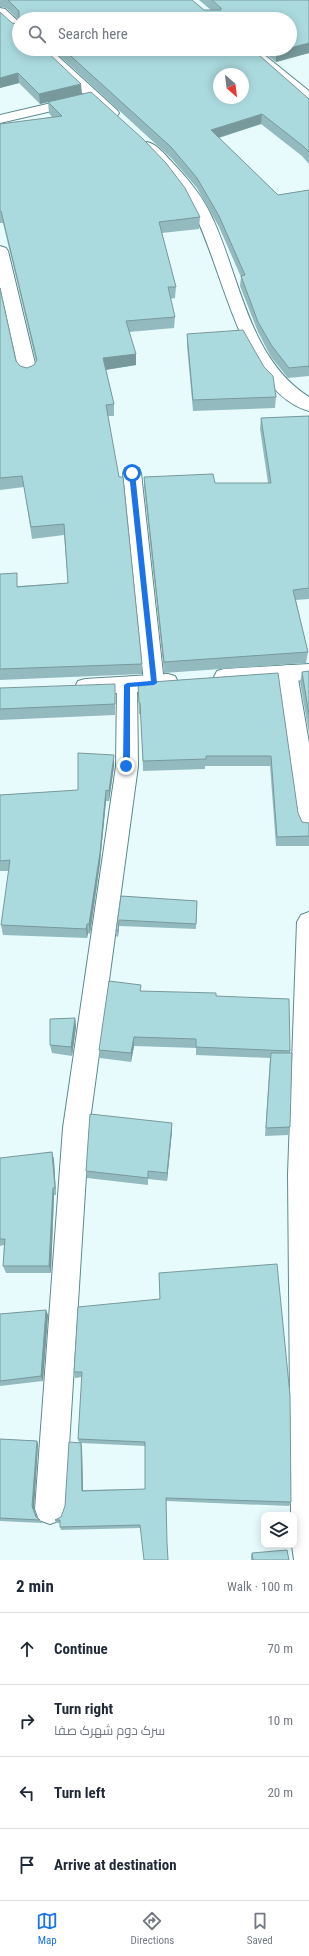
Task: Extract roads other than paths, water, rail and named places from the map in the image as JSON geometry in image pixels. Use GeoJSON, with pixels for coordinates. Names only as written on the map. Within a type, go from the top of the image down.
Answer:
{"type":"FeatureCollection","features":[{"type":"Feature","properties":{"kind":"street"},"geometry":{"type":"LineString","coordinates":[[0,12],[12,23]]}},
{"type":"Feature","properties":{"kind":"street"},"geometry":{"type":"LineString","coordinates":[[50,56],[123,124]]}},
{"type":"Feature","properties":{"kind":"street"},"geometry":{"type":"LineString","coordinates":[[258,56],[309,98]]}},
{"type":"Feature","properties":{"kind":"street"},"geometry":{"type":"LineString","coordinates":[[0,120],[95,97]]}},
{"type":"Feature","properties":{"kind":"street"},"geometry":{"type":"LineString","coordinates":[[135,134],[174,172],[201,210],[243,320],[266,366],[286,390],[309,405]]}},
{"type":"Feature","properties":{"kind":"street"},"geometry":{"type":"LineString","coordinates":[[0,251],[28,372]]}},
{"type":"Feature","properties":{"kind":"street"},"geometry":{"type":"LineString","coordinates":[[132,473],[154,683]]}},
{"type":"Feature","properties":{"kind":"street"},"geometry":{"type":"LineString","coordinates":[[209,679],[287,672],[309,672]]}},
{"type":"Feature","properties":{"kind":"street"},"geometry":{"type":"LineString","coordinates":[[287,672],[309,823]]}},
{"type":"Feature","properties":{"kind":"street"},"geometry":{"type":"LineString","coordinates":[[63,687],[127,685],[185,680]]}},
{"type":"Feature","properties":{"kind":"street"},"geometry":{"type":"LineString","coordinates":[[50,1509],[76,1128],[126,766],[127,685]]}},
{"type":"Feature","properties":{"kind":"street"},"geometry":{"type":"LineString","coordinates":[[309,922],[301,1174],[309,1560]]}}]}
